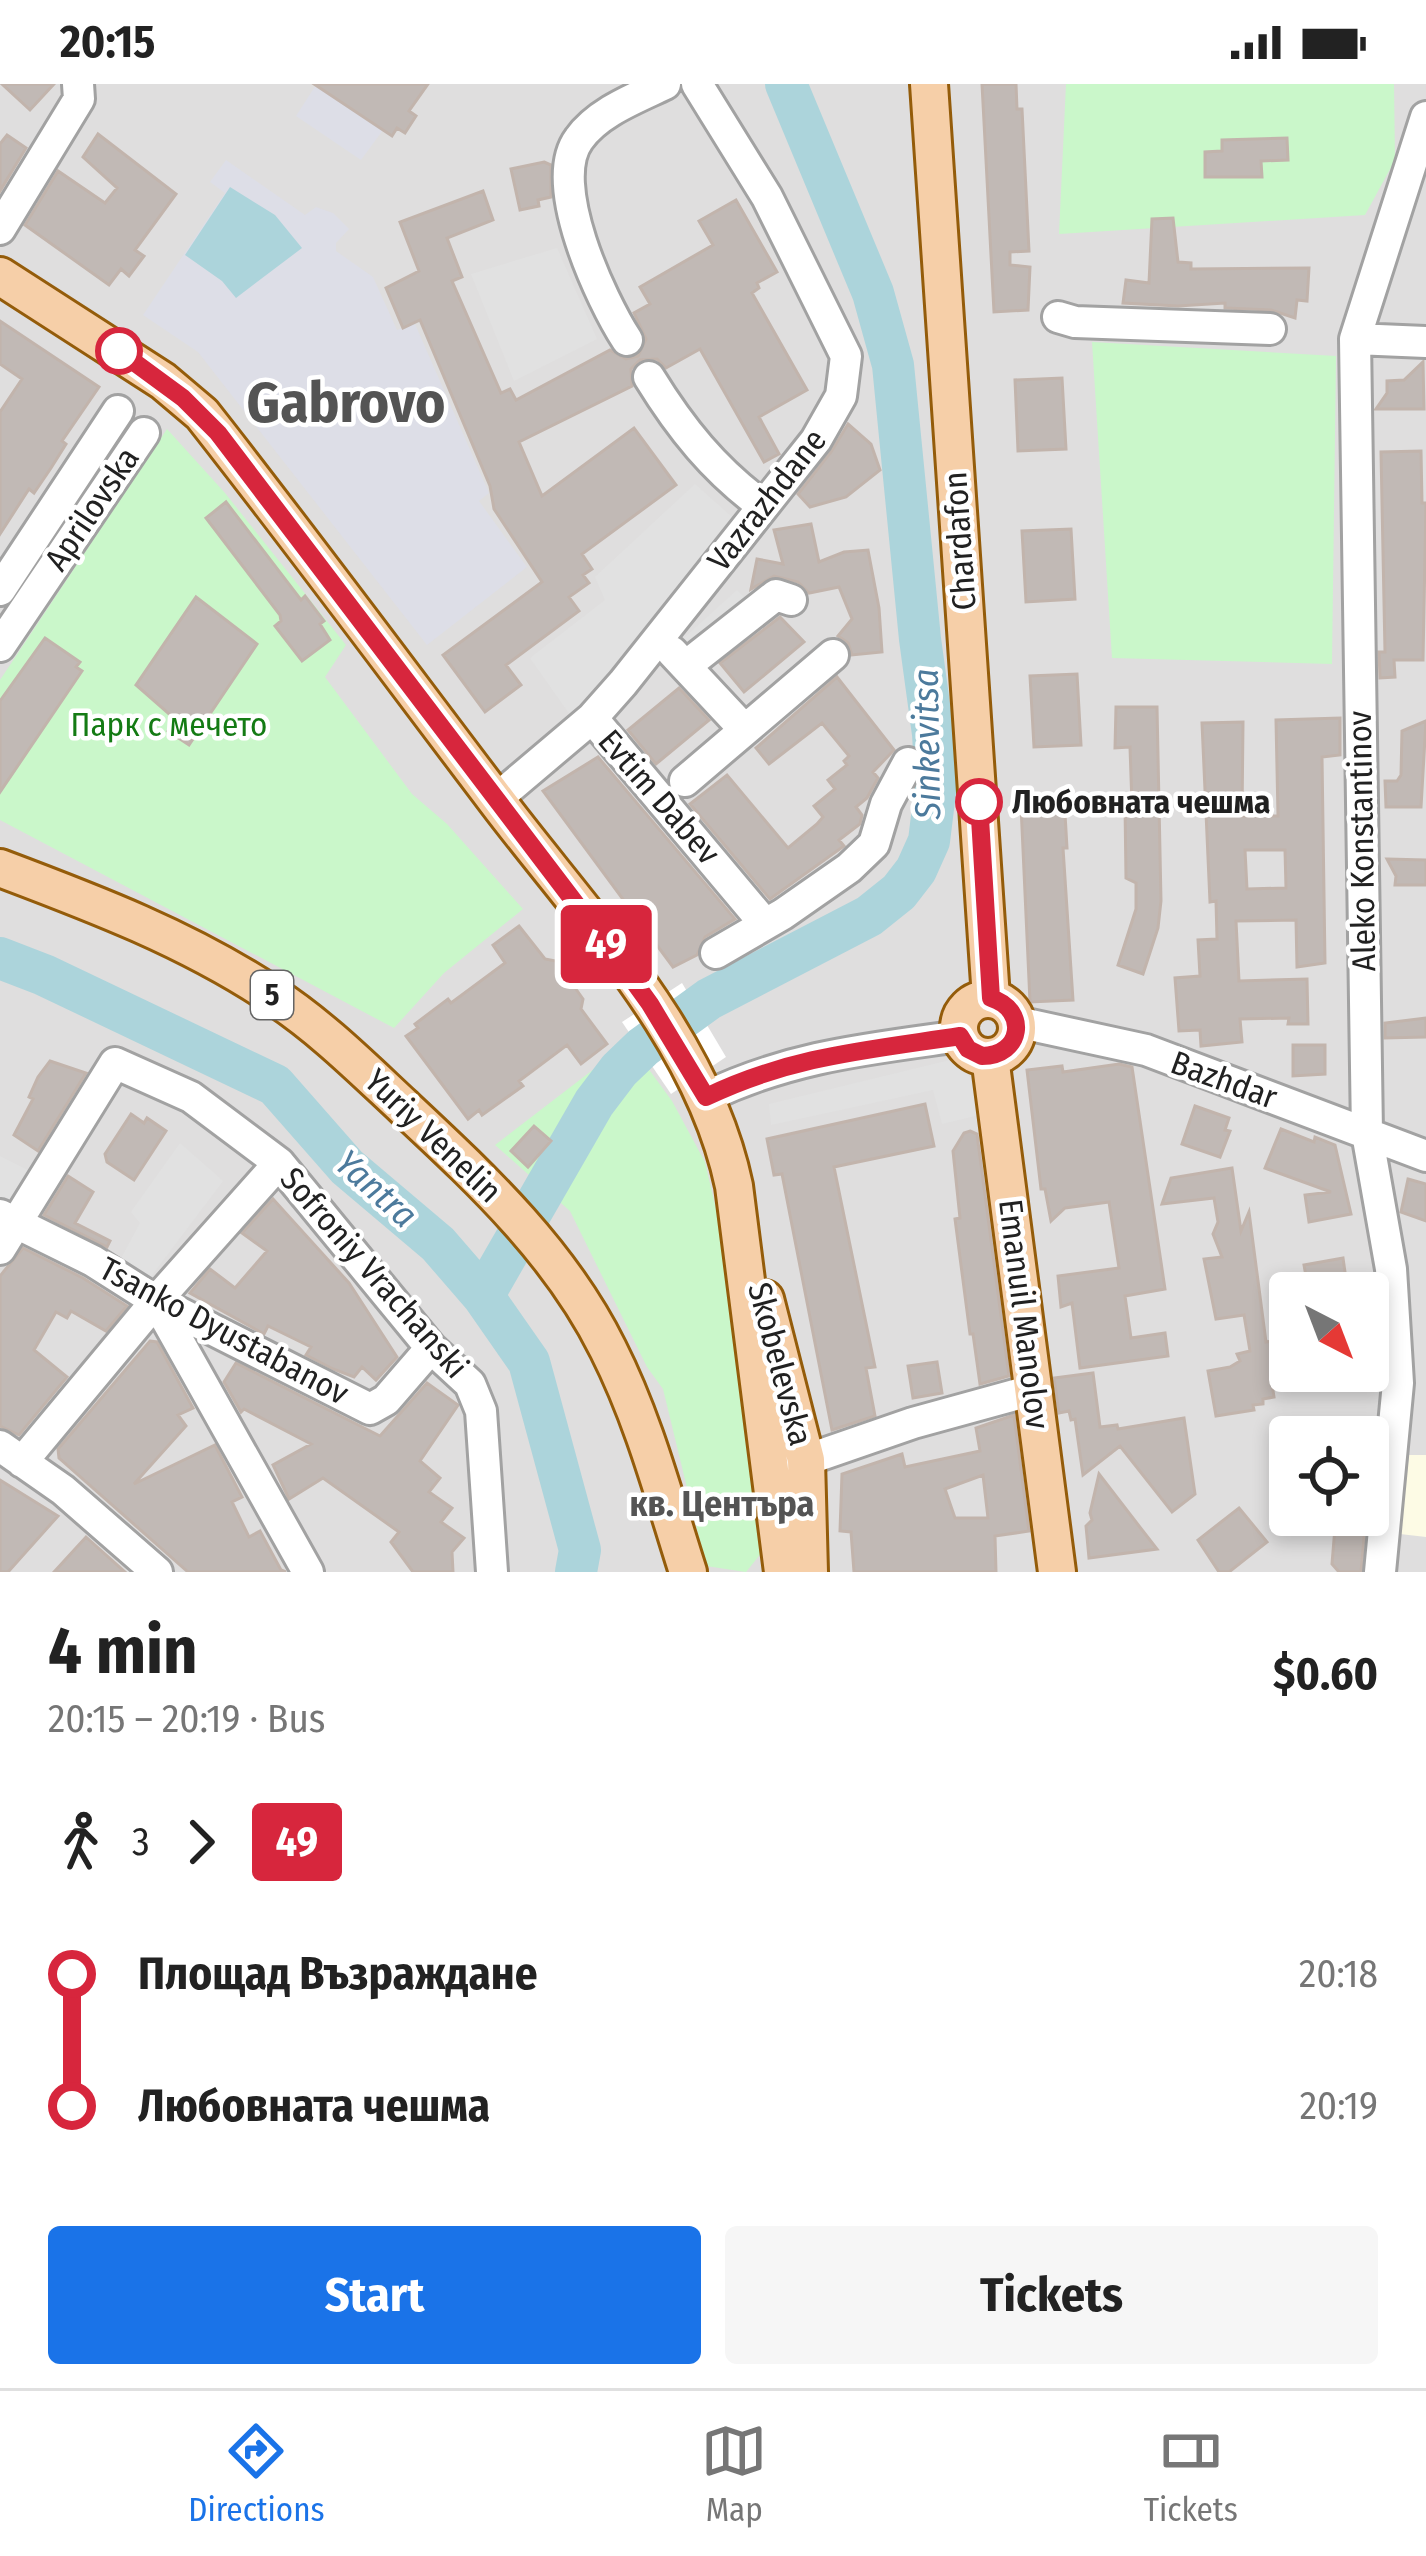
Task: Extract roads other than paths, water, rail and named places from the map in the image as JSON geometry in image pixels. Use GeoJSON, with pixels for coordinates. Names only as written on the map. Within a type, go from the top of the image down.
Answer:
{"type":"FeatureCollection","features":[{"type":"Feature","properties":{"kind":"main road","name":"Chardafon"},"geometry":{"type":"LineString","coordinates":[[929,84],[1004,1010]]}},
{"type":"Feature","properties":{"kind":"main road","name":"Skobelevska"},"geometry":{"type":"LineString","coordinates":[[0,276],[134,361],[202,414],[650,1004],[701,1088],[727,1151],[742,1230],[784,1572]]}},
{"type":"Feature","properties":{"kind":"main road","name":"Yuriy Venelin"},"geometry":{"type":"LineString","coordinates":[[0,868],[101,906],[183,944],[270,993],[344,1052],[497,1195],[554,1260],[607,1346],[633,1403],[688,1572]]}},
{"type":"Feature","properties":{"kind":"main road"},"geometry":{"type":"LineString","coordinates":[[966,1009],[1004,1010],[1014,1041],[1008,1049],[975,1046],[966,1009]]}},
{"type":"Feature","properties":{"kind":"main road","name":"Emanuil Manolov"},"geometry":{"type":"LineString","coordinates":[[975,1046],[1033,1390],[1058,1572]]}},
{"type":"Feature","properties":{"kind":"main road","name":"Skobelevska"},"geometry":{"type":"LineString","coordinates":[[742,1230],[776,1330],[806,1460],[808,1572]]}},
{"type":"Feature","properties":{"kind":"street"},"geometry":{"type":"LineString","coordinates":[[0,230],[79,99],[79,84]]}},
{"type":"Feature","properties":{"kind":"street"},"geometry":{"type":"LineString","coordinates":[[627,340],[583,250],[572,210],[571,159],[574,145],[616,95],[665,84]]}},
{"type":"Feature","properties":{"kind":"street","name":"Vazrazhdane"},"geometry":{"type":"LineString","coordinates":[[495,800],[592,718],[658,641],[832,416],[841,396],[846,356],[767,196],[697,84]]}},
{"type":"Feature","properties":{"kind":"street","name":"Aleko Konstantinov"},"geometry":{"type":"LineString","coordinates":[[1380,1572],[1396,1420],[1397,1356],[1391,1269],[1367,1133],[1355,339],[1426,117]]}},
{"type":"Feature","properties":{"kind":"street"},"geometry":{"type":"LineString","coordinates":[[1058,317],[1075,322],[1270,328]]}},
{"type":"Feature","properties":{"kind":"street"},"geometry":{"type":"LineString","coordinates":[[1355,339],[1426,342]]}},
{"type":"Feature","properties":{"kind":"street"},"geometry":{"type":"LineString","coordinates":[[649,377],[715,468],[763,506]]}},
{"type":"Feature","properties":{"kind":"street","name":"Aprilovska"},"geometry":{"type":"LineString","coordinates":[[0,590],[118,411]]}},
{"type":"Feature","properties":{"kind":"street","name":"Aprilovska"},"geometry":{"type":"LineString","coordinates":[[0,646],[145,433]]}},
{"type":"Feature","properties":{"kind":"street"},"geometry":{"type":"LineString","coordinates":[[687,665],[776,595],[791,601]]}},
{"type":"Feature","properties":{"kind":"street"},"geometry":{"type":"LineString","coordinates":[[658,641],[687,665],[744,729]]}},
{"type":"Feature","properties":{"kind":"street"},"geometry":{"type":"LineString","coordinates":[[685,781],[833,655]]}},
{"type":"Feature","properties":{"kind":"street","name":"Evtim Dabev"},"geometry":{"type":"LineString","coordinates":[[592,718],[765,924]]}},
{"type":"Feature","properties":{"kind":"street"},"geometry":{"type":"LineString","coordinates":[[716,953],[849,868],[874,844],[886,805],[908,764]]}},
{"type":"Feature","properties":{"kind":"street","name":"Bazhdar"},"geometry":{"type":"LineString","coordinates":[[1004,1010],[1146,1051],[1426,1156]]}},
{"type":"Feature","properties":{"kind":"street"},"geometry":{"type":"LineString","coordinates":[[701,1088],[803,1059],[975,1046]]}},
{"type":"Feature","properties":{"kind":"street","name":"Sofroniy Vrachanski"},"geometry":{"type":"LineString","coordinates":[[5,1229],[39,1187],[115,1064],[191,1097],[279,1162],[431,1348],[478,1397],[492,1572]]}},
{"type":"Feature","properties":{"kind":"street"},"geometry":{"type":"LineString","coordinates":[[157,1572],[63,1490],[11,1454],[52,1428],[155,1301],[279,1162]]}},
{"type":"Feature","properties":{"kind":"street","name":"Tsanko Dyustabanov"},"geometry":{"type":"LineString","coordinates":[[5,1229],[93,1261],[155,1301],[370,1409],[386,1400],[431,1348]]}},
{"type":"Feature","properties":{"kind":"street"},"geometry":{"type":"LineString","coordinates":[[155,1301],[308,1572]]}},
{"type":"Feature","properties":{"kind":"street"},"geometry":{"type":"LineString","coordinates":[[199,1379],[238,1342]]}},
{"type":"Feature","properties":{"kind":"street"},"geometry":{"type":"LineString","coordinates":[[774,1486],[806,1460],[913,1423],[1033,1390]]}},
{"type":"Feature","properties":{"kind":"water"},"geometry":{"type":"Polygon","coordinates":[[[230,187],[275,215],[302,248],[236,298],[222,281],[185,255],[230,187]]]}},
{"type":"Feature","properties":{"kind":"waterway","name":"Sinkevitsa"},"geometry":{"type":"LineString","coordinates":[[483,1296],[594,1103],[619,1070],[709,999],[869,916],[899,892],[929,841],[936,784],[933,734],[893,365],[873,293],[786,84]]}},
{"type":"Feature","properties":{"kind":"waterway","name":"Yantra"},"geometry":{"type":"LineString","coordinates":[[0,958],[275,1085],[347,1167],[438,1244],[483,1296],[529,1362],[580,1550],[576,1572]]}},
{"type":"Feature","properties":{"kind":"place","name":"Любовната чешма"},"geometry":{"type":"Point","coordinates":[979,802]}},
{"type":"Feature","properties":{"kind":"district","name":"Gabrovo"},"geometry":{"type":"Point","coordinates":[346,403]}},
{"type":"Feature","properties":{"kind":"district","name":"кв. Центъра"},"geometry":{"type":"Point","coordinates":[722,1504]}},
{"type":"Feature","properties":{"kind":"park label","name":"Парк с мечето"},"geometry":{"type":"Point","coordinates":[169,725]}}]}
